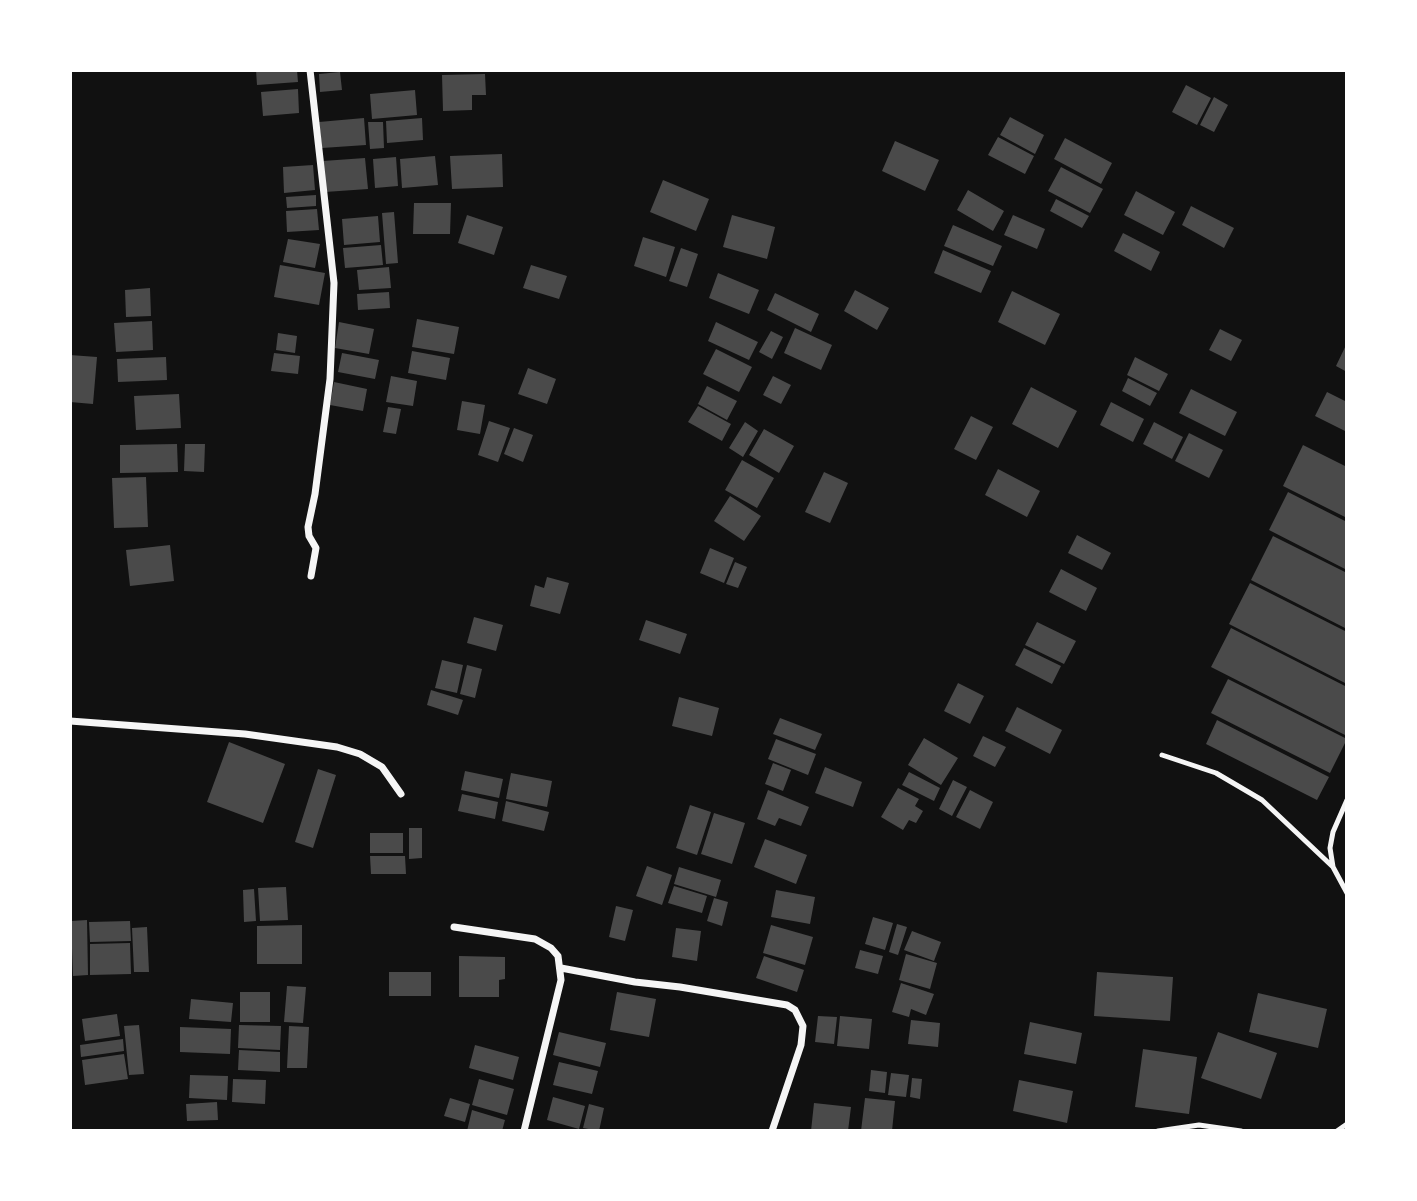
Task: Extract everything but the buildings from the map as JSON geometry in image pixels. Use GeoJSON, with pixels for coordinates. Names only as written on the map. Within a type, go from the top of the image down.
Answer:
{"type":"FeatureCollection","features":[{"type":"Feature","properties":{"kind":"street"},"geometry":{"type":"LineString","coordinates":[[310,70],[334,283],[330,379],[315,494],[307,527],[316,548],[312,576]]}},
{"type":"Feature","properties":{"kind":"street"},"geometry":{"type":"LineString","coordinates":[[70,722],[246,734],[337,747],[360,754],[383,767],[401,794]]}},
{"type":"Feature","properties":{"kind":"street"},"geometry":{"type":"LineString","coordinates":[[454,927],[535,939],[551,948],[558,956],[561,980],[524,1131]]}},
{"type":"Feature","properties":{"kind":"street"},"geometry":{"type":"LineString","coordinates":[[561,968],[787,1005],[795,1010],[803,1026],[801,1045],[772,1131]]}},
{"type":"Feature","properties":{"kind":"lane"},"geometry":{"type":"LineString","coordinates":[[1162,755],[1216,773],[1262,800],[1333,867],[1347,893]]}},
{"type":"Feature","properties":{"kind":"lane"},"geometry":{"type":"LineString","coordinates":[[1333,867],[1330,848],[1333,832],[1347,800]]}},
{"type":"Feature","properties":{"kind":"lane"},"geometry":{"type":"LineString","coordinates":[[1337,1131],[1347,1124]]}},
{"type":"Feature","properties":{"kind":"lane"},"geometry":{"type":"LineString","coordinates":[[1158,1131],[1199,1125],[1241,1131]]}}]}
